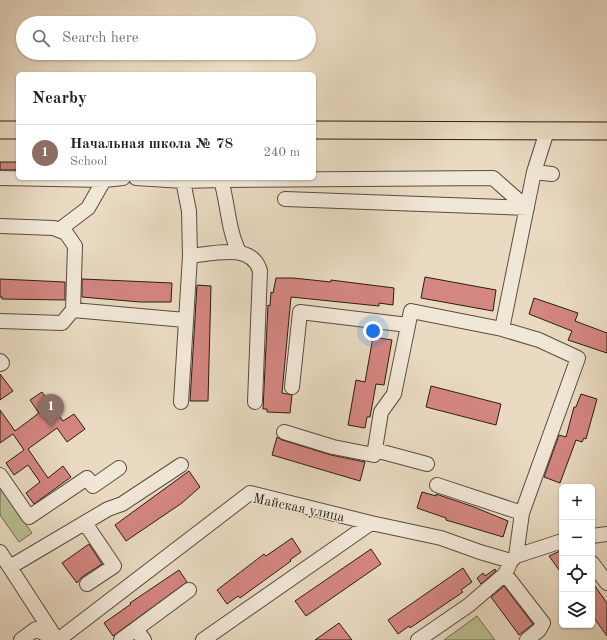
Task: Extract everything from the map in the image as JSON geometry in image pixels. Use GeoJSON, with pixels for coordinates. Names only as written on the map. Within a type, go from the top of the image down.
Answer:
{"type":"FeatureCollection","features":[{"type":"Feature","properties":{"kind":"main road"},"geometry":{"type":"LineString","coordinates":[[0,130],[16,130]]}},
{"type":"Feature","properties":{"kind":"main road"},"geometry":{"type":"LineString","coordinates":[[316,130],[607,131]]}},
{"type":"Feature","properties":{"kind":"street"},"geometry":{"type":"LineString","coordinates":[[502,328],[534,172],[547,131]]}},
{"type":"Feature","properties":{"kind":"street"},"geometry":{"type":"LineString","coordinates":[[534,172],[552,174]]}},
{"type":"Feature","properties":{"kind":"street"},"geometry":{"type":"LineString","coordinates":[[0,178],[16,178]]}},
{"type":"Feature","properties":{"kind":"street"},"geometry":{"type":"LineString","coordinates":[[316,179],[493,178],[527,208]]}},
{"type":"Feature","properties":{"kind":"street"},"geometry":{"type":"LineString","coordinates":[[59,230],[88,208],[104,180]]}},
{"type":"Feature","properties":{"kind":"street"},"geometry":{"type":"LineString","coordinates":[[167,180],[202,180]]}},
{"type":"Feature","properties":{"kind":"street"},"geometry":{"type":"LineString","coordinates":[[221,180],[233,241],[238,252]]}},
{"type":"Feature","properties":{"kind":"street"},"geometry":{"type":"LineString","coordinates":[[181,402],[190,256],[189,212],[183,181]]}},
{"type":"Feature","properties":{"kind":"street"},"geometry":{"type":"LineString","coordinates":[[285,199],[527,208]]}},
{"type":"Feature","properties":{"kind":"street"},"geometry":{"type":"LineString","coordinates":[[0,226],[54,228],[66,233],[75,246],[73,310],[62,323],[0,321]]}},
{"type":"Feature","properties":{"kind":"street"},"geometry":{"type":"LineString","coordinates":[[190,256],[238,252],[252,258],[257,263],[260,271],[255,402]]}},
{"type":"Feature","properties":{"kind":"street"},"geometry":{"type":"LineString","coordinates":[[73,310],[185,320]]}},
{"type":"Feature","properties":{"kind":"street"},"geometry":{"type":"LineString","coordinates":[[284,432],[333,448],[374,454],[381,412],[394,394],[411,311],[502,328],[539,340],[578,358],[522,513],[514,558],[505,574],[469,605],[418,640]]}},
{"type":"Feature","properties":{"kind":"street"},"geometry":{"type":"LineString","coordinates":[[292,387],[300,312],[408,325]]}},
{"type":"Feature","properties":{"kind":"street"},"geometry":{"type":"LineString","coordinates":[[375,450],[427,464]]}},
{"type":"Feature","properties":{"kind":"street"},"geometry":{"type":"LineString","coordinates":[[10,567],[108,509],[122,504],[181,465]]}},
{"type":"Feature","properties":{"kind":"street"},"geometry":{"type":"LineString","coordinates":[[0,475],[29,517],[87,478],[94,486],[119,468]]}},
{"type":"Feature","properties":{"kind":"street"},"geometry":{"type":"LineString","coordinates":[[437,485],[522,513]]}},
{"type":"Feature","properties":{"kind":"street","name":"Майская улица"},"geometry":{"type":"LineString","coordinates":[[57,640],[250,494],[441,538],[480,552],[514,558]]}},
{"type":"Feature","properties":{"kind":"street"},"geometry":{"type":"LineString","coordinates":[[203,640],[371,523]]}},
{"type":"Feature","properties":{"kind":"street"},"geometry":{"type":"LineString","coordinates":[[85,524],[114,566],[87,584]]}},
{"type":"Feature","properties":{"kind":"street"},"geometry":{"type":"LineString","coordinates":[[595,536],[607,534]]}},
{"type":"Feature","properties":{"kind":"street"},"geometry":{"type":"LineString","coordinates":[[514,558],[559,542]]}},
{"type":"Feature","properties":{"kind":"street"},"geometry":{"type":"LineString","coordinates":[[0,552],[57,640]]}},
{"type":"Feature","properties":{"kind":"street"},"geometry":{"type":"LineString","coordinates":[[595,567],[607,583]]}},
{"type":"Feature","properties":{"kind":"street"},"geometry":{"type":"LineString","coordinates":[[505,574],[543,623],[539,630],[526,640]]}},
{"type":"Feature","properties":{"kind":"street"},"geometry":{"type":"LineString","coordinates":[[120,640],[140,634],[189,590]]}},
{"type":"Feature","properties":{"kind":"street"},"geometry":{"type":"LineString","coordinates":[[21,640],[36,629],[57,640]]}},
{"type":"Feature","properties":{"kind":"green space"},"geometry":{"type":"Polygon","coordinates":[[[0,487],[32,533],[19,542],[0,515],[0,487]]]}},
{"type":"Feature","properties":{"kind":"green space"},"geometry":{"type":"Polygon","coordinates":[[[477,616],[495,640],[444,640],[477,616]]]}},
{"type":"Feature","properties":{"kind":"building"},"geometry":{"type":"Polygon","coordinates":[[[0,162],[16,162],[16,170],[0,170],[0,162]]]}},
{"type":"Feature","properties":{"kind":"building"},"geometry":{"type":"Polygon","coordinates":[[[425,277],[496,290],[493,311],[421,298],[425,277]]]}},
{"type":"Feature","properties":{"kind":"building"},"geometry":{"type":"Polygon","coordinates":[[[276,278],[293,278],[331,282],[331,280],[394,288],[393,305],[379,303],[379,306],[291,297],[282,393],[292,395],[290,413],[267,412],[267,409],[263,409],[268,305],[270,306],[271,292],[273,293],[276,278]]]}},
{"type":"Feature","properties":{"kind":"building"},"geometry":{"type":"Polygon","coordinates":[[[0,279],[65,282],[65,300],[2,299],[2,297],[0,297],[0,279]]]}},
{"type":"Feature","properties":{"kind":"building"},"geometry":{"type":"Polygon","coordinates":[[[82,279],[172,283],[171,302],[140,302],[82,297],[82,279]]]}},
{"type":"Feature","properties":{"kind":"building"},"geometry":{"type":"Polygon","coordinates":[[[197,285],[211,286],[208,401],[190,401],[197,285]]]}},
{"type":"Feature","properties":{"kind":"building"},"geometry":{"type":"Polygon","coordinates":[[[534,298],[578,313],[575,321],[607,333],[607,353],[568,340],[572,331],[529,314],[534,298]]]}},
{"type":"Feature","properties":{"kind":"building"},"geometry":{"type":"Polygon","coordinates":[[[373,337],[392,340],[384,385],[376,384],[370,417],[367,417],[365,428],[348,425],[356,380],[365,382],[373,337]]]}},
{"type":"Feature","properties":{"kind":"building"},"geometry":{"type":"Polygon","coordinates":[[[0,374],[13,391],[0,400],[0,374]]]}},
{"type":"Feature","properties":{"kind":"building"},"geometry":{"type":"Polygon","coordinates":[[[431,386],[501,404],[496,425],[426,407],[431,386]]]}},
{"type":"Feature","properties":{"kind":"building"},"geometry":{"type":"Polygon","coordinates":[[[42,392],[63,421],[74,414],[85,429],[67,442],[57,428],[28,449],[48,478],[63,466],[71,477],[34,504],[26,493],[40,482],[28,465],[14,475],[6,463],[24,450],[13,434],[0,443],[0,410],[15,431],[39,413],[30,400],[42,392]]]}},
{"type":"Feature","properties":{"kind":"building"},"geometry":{"type":"Polygon","coordinates":[[[581,394],[597,399],[586,439],[584,438],[582,442],[576,440],[560,483],[544,477],[559,435],[566,437],[574,407],[576,407],[581,394]]]}},
{"type":"Feature","properties":{"kind":"building"},"geometry":{"type":"Polygon","coordinates":[[[277,437],[282,440],[331,455],[365,462],[360,481],[272,455],[277,437]]]}},
{"type":"Feature","properties":{"kind":"building"},"geometry":{"type":"Polygon","coordinates":[[[189,471],[200,487],[182,503],[126,541],[115,525],[189,471]]]}},
{"type":"Feature","properties":{"kind":"building"},"geometry":{"type":"Polygon","coordinates":[[[422,492],[436,496],[436,494],[508,521],[503,537],[446,520],[446,518],[417,508],[422,492]]]}},
{"type":"Feature","properties":{"kind":"building"},"geometry":{"type":"Polygon","coordinates":[[[292,538],[301,552],[240,598],[238,596],[227,604],[217,590],[264,554],[266,556],[292,538]]]}},
{"type":"Feature","properties":{"kind":"building"},"geometry":{"type":"Polygon","coordinates":[[[89,544],[102,564],[82,577],[77,583],[62,563],[89,544]]]}},
{"type":"Feature","properties":{"kind":"building"},"geometry":{"type":"Polygon","coordinates":[[[371,549],[381,564],[306,616],[295,601],[371,549]]]}},
{"type":"Feature","properties":{"kind":"building"},"geometry":{"type":"Polygon","coordinates":[[[559,551],[559,570],[549,556],[559,551]]]}},
{"type":"Feature","properties":{"kind":"building"},"geometry":{"type":"Polygon","coordinates":[[[463,568],[472,582],[461,590],[463,592],[410,628],[409,626],[398,634],[388,620],[463,568]]]}},
{"type":"Feature","properties":{"kind":"building"},"geometry":{"type":"Polygon","coordinates":[[[495,569],[496,571],[481,584],[477,578],[483,573],[485,576],[495,569]]]}},
{"type":"Feature","properties":{"kind":"building"},"geometry":{"type":"Polygon","coordinates":[[[179,570],[187,582],[113,636],[104,623],[131,604],[130,603],[179,570]]]}},
{"type":"Feature","properties":{"kind":"building"},"geometry":{"type":"Polygon","coordinates":[[[504,586],[533,624],[519,635],[491,597],[504,586]]]}},
{"type":"Feature","properties":{"kind":"building"},"geometry":{"type":"Polygon","coordinates":[[[595,586],[607,603],[607,636],[595,619],[595,586]]]}},
{"type":"Feature","properties":{"kind":"building"},"geometry":{"type":"Polygon","coordinates":[[[339,623],[352,640],[315,640],[339,623]]]}},
{"type":"Feature","properties":{"kind":"place","name":"Начальная школа № 78"},"geometry":{"type":"Point","coordinates":[51,427]}}]}
